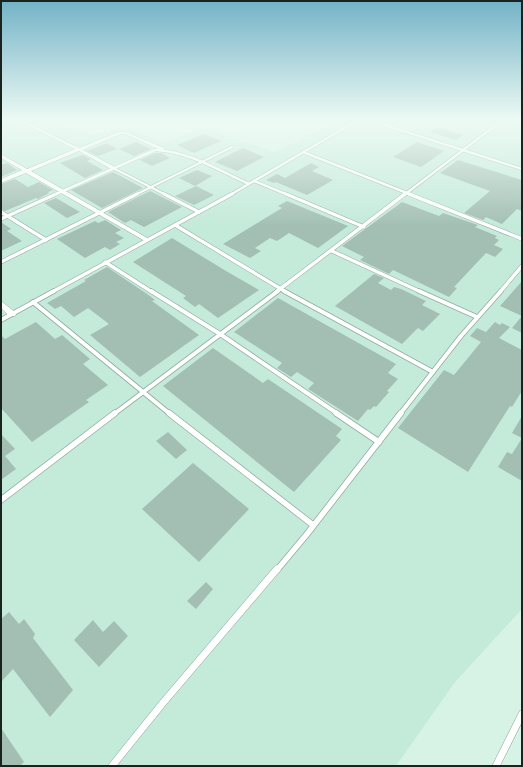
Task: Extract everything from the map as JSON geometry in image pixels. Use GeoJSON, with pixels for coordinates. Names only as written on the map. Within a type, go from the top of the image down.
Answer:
{"type":"FeatureCollection","features":[{"type":"Feature","properties":{"kind":"street"},"geometry":{"type":"LineString","coordinates":[[1,181],[68,155]]}},
{"type":"Feature","properties":{"kind":"street"},"geometry":{"type":"LineString","coordinates":[[89,155],[113,168]]}},
{"type":"Feature","properties":{"kind":"street"},"geometry":{"type":"LineString","coordinates":[[1,156],[99,214],[147,240]]}},
{"type":"Feature","properties":{"kind":"street"},"geometry":{"type":"LineString","coordinates":[[1,304],[12,314]]}},
{"type":"Feature","properties":{"kind":"lane"},"geometry":{"type":"LineString","coordinates":[[1,219],[143,155]]}},
{"type":"Feature","properties":{"kind":"lane"},"geometry":{"type":"LineString","coordinates":[[178,155],[249,184]]}},
{"type":"Feature","properties":{"kind":"lane"},"geometry":{"type":"LineString","coordinates":[[1,262],[217,155]]}},
{"type":"Feature","properties":{"kind":"lane"},"geometry":{"type":"LineString","coordinates":[[1,320],[249,184],[298,155]]}},
{"type":"Feature","properties":{"kind":"lane"},"geometry":{"type":"LineString","coordinates":[[310,155],[522,239]]}},
{"type":"Feature","properties":{"kind":"lane"},"geometry":{"type":"LineString","coordinates":[[1,500],[142,392],[364,227],[457,155]]}},
{"type":"Feature","properties":{"kind":"lane"},"geometry":{"type":"LineString","coordinates":[[478,155],[522,169]]}},
{"type":"Feature","properties":{"kind":"lane"},"geometry":{"type":"LineString","coordinates":[[113,168],[198,212]]}},
{"type":"Feature","properties":{"kind":"lane"},"geometry":{"type":"LineString","coordinates":[[254,181],[364,227]]}},
{"type":"Feature","properties":{"kind":"lane"},"geometry":{"type":"LineString","coordinates":[[1,212],[46,240]]}},
{"type":"Feature","properties":{"kind":"lane"},"geometry":{"type":"LineString","coordinates":[[175,225],[281,289],[433,372]]}},
{"type":"Feature","properties":{"kind":"lane"},"geometry":{"type":"LineString","coordinates":[[332,251],[477,317]]}},
{"type":"Feature","properties":{"kind":"lane"},"geometry":{"type":"LineString","coordinates":[[105,262],[220,334],[379,442]]}},
{"type":"Feature","properties":{"kind":"lane"},"geometry":{"type":"LineString","coordinates":[[112,766],[162,704],[314,526],[477,317],[522,266]]}},
{"type":"Feature","properties":{"kind":"lane"},"geometry":{"type":"LineString","coordinates":[[33,302],[142,392],[314,526]]}},
{"type":"Feature","properties":{"kind":"lane"},"geometry":{"type":"LineString","coordinates":[[496,766],[522,714]]}},
{"type":"Feature","properties":{"kind":"shaded area"},"geometry":{"type":"Polygon","coordinates":[[[1,155],[522,155],[522,609],[455,682],[396,766],[1,766],[1,155]]]}},
{"type":"Feature","properties":{"kind":"building"},"geometry":{"type":"Polygon","coordinates":[[[82,155],[91,159],[87,161],[103,170],[85,178],[60,163],[82,155]]]}},
{"type":"Feature","properties":{"kind":"building"},"geometry":{"type":"Polygon","coordinates":[[[151,155],[164,155],[170,158],[152,166],[140,160],[151,155]]]}},
{"type":"Feature","properties":{"kind":"building"},"geometry":{"type":"Polygon","coordinates":[[[229,155],[259,155],[264,157],[237,171],[215,162],[229,155]]]}},
{"type":"Feature","properties":{"kind":"building"},"geometry":{"type":"Polygon","coordinates":[[[397,155],[439,155],[421,167],[393,157],[397,155]]]}},
{"type":"Feature","properties":{"kind":"building"},"geometry":{"type":"Polygon","coordinates":[[[458,160],[522,180],[522,211],[517,209],[502,224],[486,217],[483,220],[464,213],[490,191],[440,173],[458,160]]]}},
{"type":"Feature","properties":{"kind":"building"},"geometry":{"type":"Polygon","coordinates":[[[7,163],[17,170],[1,177],[1,165],[7,163]]]}},
{"type":"Feature","properties":{"kind":"building"},"geometry":{"type":"Polygon","coordinates":[[[311,163],[319,167],[312,171],[333,180],[307,195],[276,182],[274,183],[266,180],[277,174],[285,178],[311,163]]]}},
{"type":"Feature","properties":{"kind":"building"},"geometry":{"type":"Polygon","coordinates":[[[197,170],[212,176],[195,186],[179,178],[197,170]]]}},
{"type":"Feature","properties":{"kind":"building"},"geometry":{"type":"Polygon","coordinates":[[[113,172],[143,188],[102,208],[71,190],[113,172]]]}},
{"type":"Feature","properties":{"kind":"building"},"geometry":{"type":"Polygon","coordinates":[[[15,179],[28,187],[39,182],[53,190],[38,199],[36,198],[5,211],[1,209],[1,184],[15,179]]]}},
{"type":"Feature","properties":{"kind":"building"},"geometry":{"type":"Polygon","coordinates":[[[196,186],[214,195],[194,205],[175,196],[196,186]]]}},
{"type":"Feature","properties":{"kind":"building"},"geometry":{"type":"Polygon","coordinates":[[[150,191],[182,207],[144,227],[131,220],[125,223],[108,212],[150,191]]]}},
{"type":"Feature","properties":{"kind":"building"},"geometry":{"type":"Polygon","coordinates":[[[56,198],[80,212],[67,218],[44,203],[56,198]]]}},
{"type":"Feature","properties":{"kind":"building"},"geometry":{"type":"Polygon","coordinates":[[[287,201],[348,226],[318,248],[289,233],[277,241],[270,238],[255,248],[261,251],[250,258],[223,244],[282,208],[278,206],[287,201]]]}},
{"type":"Feature","properties":{"kind":"building"},"geometry":{"type":"Polygon","coordinates":[[[402,202],[439,216],[443,213],[478,225],[475,227],[497,236],[495,238],[499,240],[494,245],[503,249],[495,257],[486,253],[454,287],[457,288],[449,297],[393,270],[389,274],[360,260],[364,257],[342,246],[402,202]]]}},
{"type":"Feature","properties":{"kind":"building"},"geometry":{"type":"Polygon","coordinates":[[[105,220],[121,230],[115,233],[124,238],[116,242],[120,244],[110,250],[105,247],[85,258],[57,239],[95,221],[98,223],[105,220]]]}},
{"type":"Feature","properties":{"kind":"building"},"geometry":{"type":"Polygon","coordinates":[[[1,222],[11,229],[7,231],[22,241],[1,251],[1,222]]]}},
{"type":"Feature","properties":{"kind":"building"},"geometry":{"type":"Polygon","coordinates":[[[172,238],[259,290],[218,318],[199,304],[195,307],[183,298],[186,296],[133,262],[172,238]]]}},
{"type":"Feature","properties":{"kind":"building"},"geometry":{"type":"Polygon","coordinates":[[[107,267],[150,296],[155,300],[152,301],[199,335],[140,377],[90,335],[109,324],[88,308],[74,317],[61,306],[55,309],[47,303],[86,281],[84,280],[107,267]]]}},
{"type":"Feature","properties":{"kind":"building"},"geometry":{"type":"Polygon","coordinates":[[[374,274],[384,278],[378,283],[391,290],[394,287],[401,289],[426,301],[422,305],[440,314],[423,331],[418,328],[402,344],[335,306],[374,274]]]}},
{"type":"Feature","properties":{"kind":"building"},"geometry":{"type":"Polygon","coordinates":[[[522,281],[522,316],[500,306],[522,281]]]}},
{"type":"Feature","properties":{"kind":"building"},"geometry":{"type":"Polygon","coordinates":[[[278,298],[396,364],[388,373],[398,379],[387,391],[389,392],[376,407],[374,406],[370,410],[368,409],[358,421],[308,389],[314,383],[297,372],[291,377],[277,368],[282,363],[234,332],[278,298]]]}},
{"type":"Feature","properties":{"kind":"building"},"geometry":{"type":"Polygon","coordinates":[[[522,316],[522,333],[512,328],[522,316]]]}},
{"type":"Feature","properties":{"kind":"building"},"geometry":{"type":"Polygon","coordinates":[[[36,322],[55,339],[62,335],[90,359],[83,364],[108,385],[86,400],[89,402],[32,442],[1,408],[1,335],[5,339],[36,322]]]}},
{"type":"Feature","properties":{"kind":"building"},"geometry":{"type":"Polygon","coordinates":[[[495,322],[500,325],[502,323],[510,327],[499,338],[522,350],[522,391],[512,407],[510,406],[468,472],[398,428],[444,370],[454,375],[481,342],[470,336],[477,328],[486,332],[495,322]]]}},
{"type":"Feature","properties":{"kind":"building"},"geometry":{"type":"Polygon","coordinates":[[[213,348],[263,383],[268,379],[342,429],[336,436],[341,440],[294,492],[163,386],[213,348]]]}},
{"type":"Feature","properties":{"kind":"building"},"geometry":{"type":"Polygon","coordinates":[[[522,416],[522,438],[512,433],[522,416]]]}},
{"type":"Feature","properties":{"kind":"building"},"geometry":{"type":"Polygon","coordinates":[[[168,432],[187,450],[176,459],[156,441],[168,432]]]}},
{"type":"Feature","properties":{"kind":"building"},"geometry":{"type":"Polygon","coordinates":[[[1,434],[15,449],[5,456],[16,469],[1,480],[1,434]]]}},
{"type":"Feature","properties":{"kind":"building"},"geometry":{"type":"Polygon","coordinates":[[[522,438],[522,481],[498,467],[507,452],[512,454],[522,438]]]}},
{"type":"Feature","properties":{"kind":"building"},"geometry":{"type":"Polygon","coordinates":[[[193,463],[249,509],[199,562],[142,509],[193,463]]]}},
{"type":"Feature","properties":{"kind":"building"},"geometry":{"type":"Polygon","coordinates":[[[206,582],[213,589],[196,609],[187,601],[206,582]]]}},
{"type":"Feature","properties":{"kind":"building"},"geometry":{"type":"Polygon","coordinates":[[[9,612],[19,624],[24,619],[35,634],[33,638],[73,690],[50,717],[13,669],[1,682],[1,619],[9,612]]]}},
{"type":"Feature","properties":{"kind":"building"},"geometry":{"type":"Polygon","coordinates":[[[93,620],[103,632],[114,621],[128,636],[99,667],[74,640],[93,620]]]}},
{"type":"Feature","properties":{"kind":"building"},"geometry":{"type":"Polygon","coordinates":[[[1,728],[24,762],[20,766],[1,766],[1,728]]]}}]}
